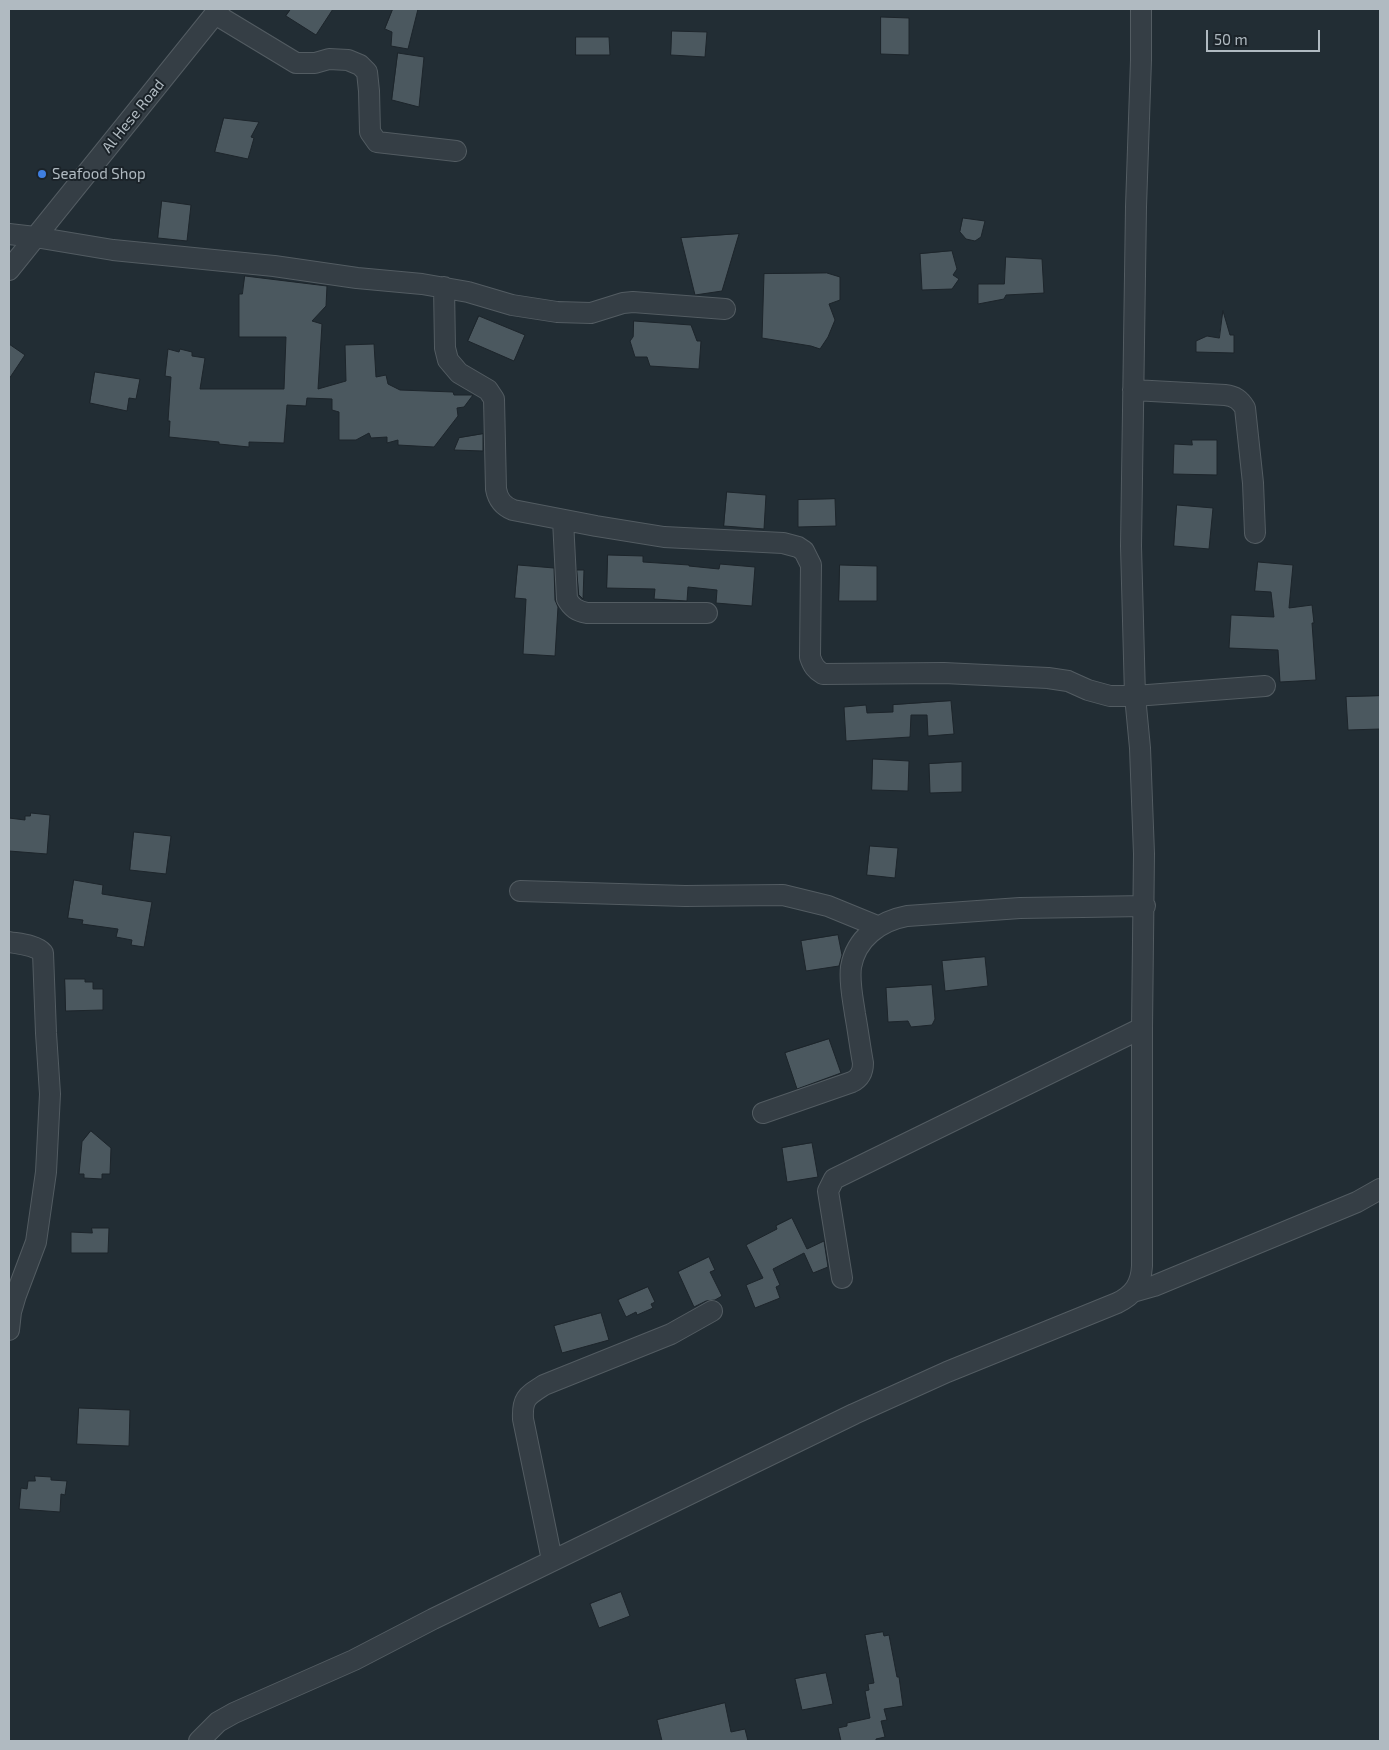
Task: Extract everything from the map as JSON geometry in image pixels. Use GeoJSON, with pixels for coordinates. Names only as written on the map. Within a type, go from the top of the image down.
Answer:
{"type":"FeatureCollection","features":[{"type":"Feature","properties":{"kind":"street"},"geometry":{"type":"LineString","coordinates":[[199,1741],[218,1722],[234,1713],[346,1664],[552,1560],[672,1504],[854,1414],[947,1372],[1117,1303],[1133,1292],[1139,1285],[1142,1276],[1144,906],[1142,792],[1135,696],[1131,546],[1141,9]]}},
{"type":"Feature","properties":{"kind":"street"},"geometry":{"type":"LineString","coordinates":[[217,11],[296,63],[315,63],[330,59],[348,60],[360,65],[367,72],[370,132],[377,142],[456,151]]}},
{"type":"Feature","properties":{"kind":"street","name":"Al Hese Road"},"geometry":{"type":"LineString","coordinates":[[9,270],[217,11]]}},
{"type":"Feature","properties":{"kind":"street"},"geometry":{"type":"LineString","coordinates":[[9,234],[35,236],[96,248],[274,266],[357,278],[444,287],[512,305],[557,312],[591,313],[623,303],[634,302],[725,309]]}},
{"type":"Feature","properties":{"kind":"street"},"geometry":{"type":"LineString","coordinates":[[444,287],[445,348],[448,360],[459,373],[488,390],[494,399],[496,489],[499,500],[503,505],[513,510],[563,520],[664,537],[783,543],[798,547],[804,551],[811,565],[810,657],[812,664],[824,674],[944,673],[1048,678],[1068,681],[1088,690],[1110,696],[1135,696],[1265,686]]}},
{"type":"Feature","properties":{"kind":"street"},"geometry":{"type":"LineString","coordinates":[[1133,390],[1226,395],[1242,403],[1245,408],[1250,446],[1255,533]]}},
{"type":"Feature","properties":{"kind":"street"},"geometry":{"type":"LineString","coordinates":[[563,520],[567,599],[571,606],[578,611],[587,613],[706,613]]}},
{"type":"Feature","properties":{"kind":"street"},"geometry":{"type":"LineString","coordinates":[[520,891],[685,896],[783,895],[828,906],[877,926]]}},
{"type":"Feature","properties":{"kind":"street"},"geometry":{"type":"LineString","coordinates":[[763,1113],[852,1082],[859,1077],[863,1063],[851,983],[852,967],[856,951],[877,926],[891,919],[907,916],[1020,908],[1144,906]]}},
{"type":"Feature","properties":{"kind":"street"},"geometry":{"type":"LineString","coordinates":[[9,942],[34,947],[43,953],[50,1094],[46,1172],[36,1242],[16,1295],[11,1312],[9,1330]]}},
{"type":"Feature","properties":{"kind":"street"},"geometry":{"type":"LineString","coordinates":[[842,1278],[828,1190],[834,1179],[1142,1028]]}},
{"type":"Feature","properties":{"kind":"street"},"geometry":{"type":"LineString","coordinates":[[1133,1292],[1148,1289],[1173,1279],[1356,1202],[1380,1189]]}},
{"type":"Feature","properties":{"kind":"street"},"geometry":{"type":"LineString","coordinates":[[552,1560],[523,1419],[524,1402],[528,1395],[544,1385],[671,1334],[712,1311]]}},
{"type":"Feature","properties":{"kind":"building"},"geometry":{"type":"Polygon","coordinates":[[[291,9],[333,9],[316,35],[286,16],[291,9]]]}},
{"type":"Feature","properties":{"kind":"building"},"geometry":{"type":"Polygon","coordinates":[[[393,9],[418,9],[408,49],[391,46],[392,32],[385,29],[393,9]]]}},
{"type":"Feature","properties":{"kind":"building"},"geometry":{"type":"Polygon","coordinates":[[[881,17],[909,18],[909,55],[881,54],[881,17]]]}},
{"type":"Feature","properties":{"kind":"building"},"geometry":{"type":"Polygon","coordinates":[[[672,31],[707,32],[705,57],[671,55],[672,31]]]}},
{"type":"Feature","properties":{"kind":"building"},"geometry":{"type":"Polygon","coordinates":[[[576,37],[609,37],[610,55],[576,55],[576,37]]]}},
{"type":"Feature","properties":{"kind":"building"},"geometry":{"type":"Polygon","coordinates":[[[398,53],[424,57],[419,107],[392,100],[398,53]]]}},
{"type":"Feature","properties":{"kind":"building"},"geometry":{"type":"Polygon","coordinates":[[[224,118],[259,122],[251,137],[254,138],[248,159],[215,152],[224,118]]]}},
{"type":"Feature","properties":{"kind":"building"},"geometry":{"type":"Polygon","coordinates":[[[162,201],[191,205],[187,241],[158,238],[162,201]]]}},
{"type":"Feature","properties":{"kind":"building"},"geometry":{"type":"Polygon","coordinates":[[[963,218],[985,221],[981,237],[975,241],[966,239],[960,232],[963,218]]]}},
{"type":"Feature","properties":{"kind":"building"},"geometry":{"type":"Polygon","coordinates":[[[739,234],[722,291],[695,295],[681,238],[739,234]]]}},
{"type":"Feature","properties":{"kind":"building"},"geometry":{"type":"Polygon","coordinates":[[[952,251],[957,269],[953,275],[959,279],[952,289],[922,290],[920,254],[952,251]]]}},
{"type":"Feature","properties":{"kind":"building"},"geometry":{"type":"Polygon","coordinates":[[[1006,257],[1042,259],[1044,293],[1006,295],[1004,299],[978,304],[978,284],[1004,284],[1006,257]]]}},
{"type":"Feature","properties":{"kind":"building"},"geometry":{"type":"Polygon","coordinates":[[[827,273],[840,277],[840,300],[829,304],[835,320],[828,337],[820,349],[762,338],[764,274],[827,273]]]}},
{"type":"Feature","properties":{"kind":"building"},"geometry":{"type":"Polygon","coordinates":[[[245,276],[327,286],[326,306],[312,321],[322,324],[318,389],[346,381],[345,345],[374,344],[376,377],[386,375],[388,384],[400,390],[453,392],[454,395],[473,395],[464,407],[457,408],[458,416],[434,447],[398,445],[398,440],[387,443],[387,437],[371,438],[369,433],[356,440],[339,440],[339,412],[332,410],[332,399],[307,398],[306,406],[287,405],[284,443],[249,442],[249,447],[169,437],[170,421],[168,421],[171,377],[165,376],[168,349],[179,352],[180,349],[192,352],[192,356],[205,358],[200,389],[284,389],[286,337],[239,337],[239,294],[242,294],[245,276]]]}},
{"type":"Feature","properties":{"kind":"building"},"geometry":{"type":"Polygon","coordinates":[[[1223,311],[1230,335],[1234,335],[1234,353],[1196,352],[1196,341],[1207,336],[1219,338],[1223,311]]]}},
{"type":"Feature","properties":{"kind":"building"},"geometry":{"type":"Polygon","coordinates":[[[479,316],[525,335],[514,361],[468,341],[479,316]]]}},
{"type":"Feature","properties":{"kind":"building"},"geometry":{"type":"Polygon","coordinates":[[[634,321],[691,325],[697,341],[701,341],[699,369],[650,366],[647,357],[635,357],[630,341],[633,337],[634,321]]]}},
{"type":"Feature","properties":{"kind":"building"},"geometry":{"type":"Polygon","coordinates":[[[9,344],[25,355],[9,379],[9,344]]]}},
{"type":"Feature","properties":{"kind":"building"},"geometry":{"type":"Polygon","coordinates":[[[95,372],[140,379],[136,399],[129,398],[127,411],[90,403],[95,372]]]}},
{"type":"Feature","properties":{"kind":"building"},"geometry":{"type":"Polygon","coordinates":[[[483,434],[483,451],[454,450],[459,438],[483,434]]]}},
{"type":"Feature","properties":{"kind":"building"},"geometry":{"type":"Polygon","coordinates":[[[1192,440],[1217,440],[1217,475],[1173,474],[1174,444],[1192,445],[1192,440]]]}},
{"type":"Feature","properties":{"kind":"building"},"geometry":{"type":"Polygon","coordinates":[[[727,492],[766,495],[764,529],[724,526],[727,492]]]}},
{"type":"Feature","properties":{"kind":"building"},"geometry":{"type":"Polygon","coordinates":[[[835,499],[836,526],[798,527],[798,500],[835,499]]]}},
{"type":"Feature","properties":{"kind":"building"},"geometry":{"type":"Polygon","coordinates":[[[1177,505],[1213,508],[1209,549],[1174,546],[1177,505]]]}},
{"type":"Feature","properties":{"kind":"building"},"geometry":{"type":"Polygon","coordinates":[[[608,555],[643,556],[643,562],[719,569],[720,564],[755,567],[752,606],[716,603],[717,590],[688,587],[687,601],[654,599],[655,589],[607,588],[608,555]]]}},
{"type":"Feature","properties":{"kind":"building"},"geometry":{"type":"Polygon","coordinates":[[[1258,562],[1293,565],[1289,608],[1312,605],[1316,680],[1280,682],[1278,650],[1229,648],[1231,615],[1274,617],[1271,592],[1255,591],[1258,562]]]}},
{"type":"Feature","properties":{"kind":"building"},"geometry":{"type":"Polygon","coordinates":[[[518,565],[554,568],[555,600],[558,607],[555,656],[523,654],[526,599],[515,598],[518,565]]]}},
{"type":"Feature","properties":{"kind":"building"},"geometry":{"type":"Polygon","coordinates":[[[840,565],[877,566],[877,601],[839,601],[840,565]]]}},
{"type":"Feature","properties":{"kind":"building"},"geometry":{"type":"Polygon","coordinates":[[[577,570],[584,570],[583,599],[579,595],[577,570]]]}},
{"type":"Feature","properties":{"kind":"building"},"geometry":{"type":"Polygon","coordinates":[[[1380,696],[1380,729],[1348,730],[1346,697],[1380,696]]]}},
{"type":"Feature","properties":{"kind":"building"},"geometry":{"type":"Polygon","coordinates":[[[951,701],[954,734],[928,736],[927,715],[911,715],[910,737],[846,741],[844,707],[866,705],[867,713],[893,712],[893,705],[951,701]]]}},
{"type":"Feature","properties":{"kind":"building"},"geometry":{"type":"Polygon","coordinates":[[[873,759],[909,761],[908,791],[872,790],[873,759]]]}},
{"type":"Feature","properties":{"kind":"building"},"geometry":{"type":"Polygon","coordinates":[[[962,762],[962,792],[930,793],[929,764],[962,762]]]}},
{"type":"Feature","properties":{"kind":"building"},"geometry":{"type":"Polygon","coordinates":[[[31,813],[50,815],[47,854],[9,851],[9,818],[25,820],[25,816],[30,816],[31,813]]]}},
{"type":"Feature","properties":{"kind":"building"},"geometry":{"type":"Polygon","coordinates":[[[134,832],[171,836],[166,874],[130,870],[134,832]]]}},
{"type":"Feature","properties":{"kind":"building"},"geometry":{"type":"Polygon","coordinates":[[[870,846],[898,848],[895,878],[867,875],[870,846]]]}},
{"type":"Feature","properties":{"kind":"building"},"geometry":{"type":"Polygon","coordinates":[[[74,880],[103,885],[102,894],[152,902],[144,947],[131,945],[132,940],[116,937],[118,929],[82,924],[83,920],[68,918],[74,880]]]}},
{"type":"Feature","properties":{"kind":"building"},"geometry":{"type":"Polygon","coordinates":[[[838,935],[842,955],[839,966],[806,971],[801,941],[838,935]]]}},
{"type":"Feature","properties":{"kind":"building"},"geometry":{"type":"Polygon","coordinates":[[[985,957],[988,986],[945,991],[942,961],[985,957]]]}},
{"type":"Feature","properties":{"kind":"building"},"geometry":{"type":"Polygon","coordinates":[[[65,979],[85,979],[85,982],[93,982],[93,989],[103,989],[103,1010],[66,1011],[65,979]]]}},
{"type":"Feature","properties":{"kind":"building"},"geometry":{"type":"Polygon","coordinates":[[[932,985],[935,1019],[932,1025],[911,1027],[908,1021],[888,1022],[886,988],[932,985]]]}},
{"type":"Feature","properties":{"kind":"building"},"geometry":{"type":"Polygon","coordinates":[[[829,1039],[841,1073],[797,1089],[785,1053],[829,1039]]]}},
{"type":"Feature","properties":{"kind":"building"},"geometry":{"type":"Polygon","coordinates":[[[91,1131],[111,1148],[110,1174],[102,1174],[102,1179],[84,1178],[84,1174],[79,1174],[82,1142],[91,1131]]]}},
{"type":"Feature","properties":{"kind":"building"},"geometry":{"type":"Polygon","coordinates":[[[812,1143],[818,1177],[787,1182],[782,1148],[812,1143]]]}},
{"type":"Feature","properties":{"kind":"building"},"geometry":{"type":"Polygon","coordinates":[[[792,1218],[807,1249],[824,1241],[828,1267],[813,1273],[804,1253],[773,1269],[780,1285],[776,1287],[780,1298],[755,1308],[746,1285],[763,1278],[746,1245],[777,1229],[776,1226],[792,1218]]]}},
{"type":"Feature","properties":{"kind":"building"},"geometry":{"type":"Polygon","coordinates":[[[92,1228],[109,1228],[108,1253],[71,1253],[71,1232],[92,1233],[92,1228]]]}},
{"type":"Feature","properties":{"kind":"building"},"geometry":{"type":"Polygon","coordinates":[[[709,1257],[715,1270],[710,1272],[722,1296],[694,1307],[678,1272],[709,1257]]]}},
{"type":"Feature","properties":{"kind":"building"},"geometry":{"type":"Polygon","coordinates":[[[648,1287],[655,1302],[651,1304],[653,1308],[637,1315],[636,1312],[626,1317],[618,1300],[648,1287]]]}},
{"type":"Feature","properties":{"kind":"building"},"geometry":{"type":"Polygon","coordinates":[[[601,1313],[609,1340],[562,1353],[554,1326],[601,1313]]]}},
{"type":"Feature","properties":{"kind":"building"},"geometry":{"type":"Polygon","coordinates":[[[79,1408],[130,1410],[129,1446],[77,1444],[79,1408]]]}},
{"type":"Feature","properties":{"kind":"building"},"geometry":{"type":"Polygon","coordinates":[[[35,1476],[67,1481],[65,1495],[61,1494],[60,1512],[19,1509],[21,1488],[27,1489],[28,1481],[35,1481],[35,1476]]]}},
{"type":"Feature","properties":{"kind":"building"},"geometry":{"type":"Polygon","coordinates":[[[621,1592],[630,1616],[599,1628],[590,1604],[621,1592]]]}},
{"type":"Feature","properties":{"kind":"building"},"geometry":{"type":"Polygon","coordinates":[[[883,1632],[884,1636],[889,1635],[897,1677],[899,1677],[903,1706],[884,1709],[887,1720],[881,1721],[885,1737],[876,1739],[876,1741],[841,1741],[838,1728],[847,1726],[847,1723],[870,1718],[865,1691],[869,1690],[868,1684],[874,1683],[865,1635],[883,1632]]]}},
{"type":"Feature","properties":{"kind":"building"},"geometry":{"type":"Polygon","coordinates":[[[826,1673],[833,1704],[802,1710],[795,1679],[826,1673]]]}},
{"type":"Feature","properties":{"kind":"building"},"geometry":{"type":"Polygon","coordinates":[[[725,1703],[731,1732],[745,1729],[748,1741],[662,1741],[657,1720],[725,1703]]]}},
{"type":"Feature","properties":{"kind":"place","name":"Seafood Shop"},"geometry":{"type":"Point","coordinates":[42,174]}}]}
